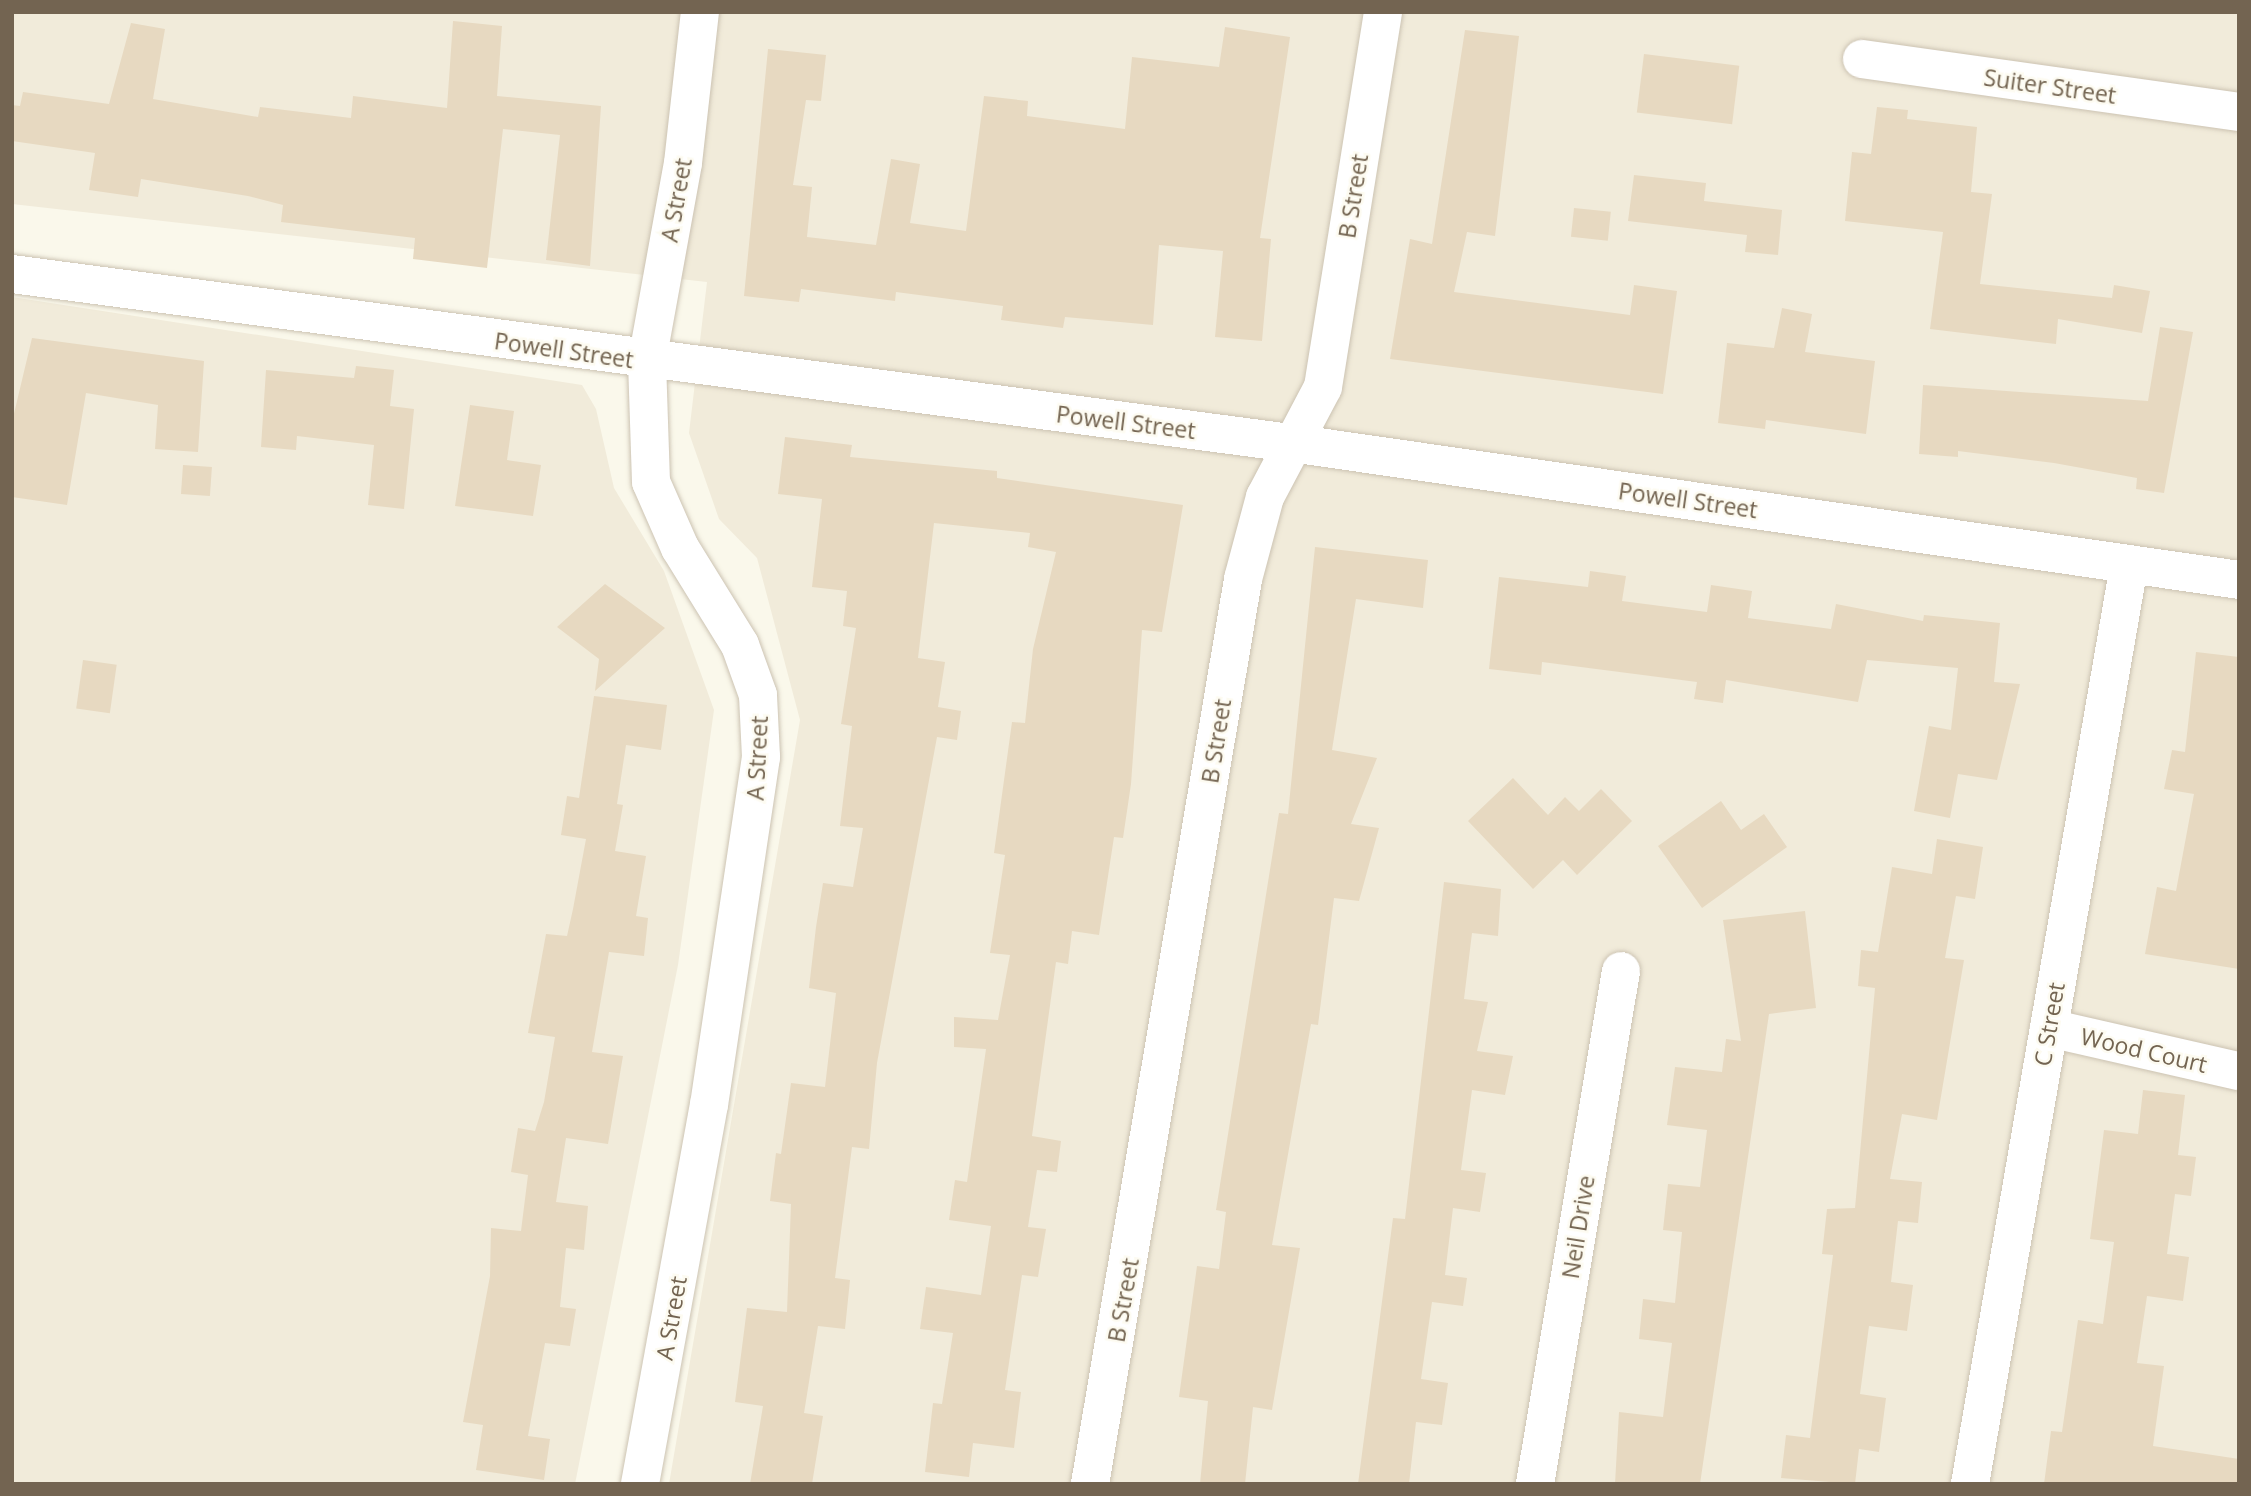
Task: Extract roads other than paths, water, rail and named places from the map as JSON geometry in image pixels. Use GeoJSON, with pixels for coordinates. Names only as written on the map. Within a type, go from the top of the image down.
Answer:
{"type":"FeatureCollection","features":[{"type":"Feature","properties":{"kind":"street","name":"A Street"},"geometry":{"type":"LineString","coordinates":[[640,1484],[711,1091],[761,757],[758,695],[740,645],[657,502],[647,361],[683,163],[700,12]]}},
{"type":"Feature","properties":{"kind":"street","name":"B Street"},"geometry":{"type":"LineString","coordinates":[[1090,1484],[1243,579],[1265,497],[1298,444],[1323,387],[1383,12]]}},
{"type":"Feature","properties":{"kind":"street","name":"Suiter Street"},"geometry":{"type":"LineString","coordinates":[[1862,59],[2239,112]]}},
{"type":"Feature","properties":{"kind":"street","name":"Powell Street"},"geometry":{"type":"LineString","coordinates":[[12,274],[647,361],[1298,444],[2239,580]]}},
{"type":"Feature","properties":{"kind":"street","name":"C Street"},"geometry":{"type":"LineString","coordinates":[[1970,1484],[2129,565]]}},
{"type":"Feature","properties":{"kind":"street","name":"Neil Drive"},"geometry":{"type":"LineString","coordinates":[[1535,1484],[1620,971]]}},
{"type":"Feature","properties":{"kind":"street","name":"Wood Court"},"geometry":{"type":"LineString","coordinates":[[2049,1028],[2239,1071]]}}]}
